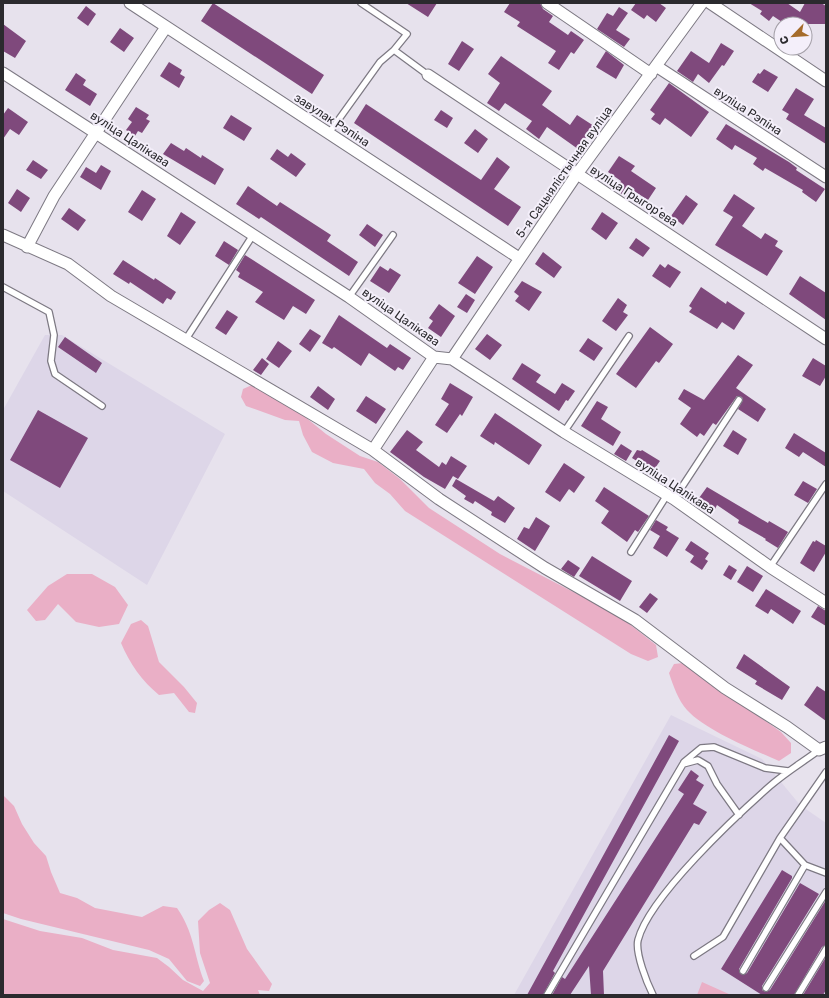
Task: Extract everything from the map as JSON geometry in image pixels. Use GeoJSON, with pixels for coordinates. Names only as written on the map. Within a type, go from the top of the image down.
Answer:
{"type":"FeatureCollection","features":[{"type":"Feature","properties":{"kind":"street","name":"завулак Рэпіна"},"geometry":{"type":"LineString","coordinates":[[130,3],[519,258]]}},
{"type":"Feature","properties":{"kind":"street","name":"вуліца Рэпіна"},"geometry":{"type":"LineString","coordinates":[[547,3],[826,177]]}},
{"type":"Feature","properties":{"kind":"street","name":"5-я Сацыялістычная вуліца"},"geometry":{"type":"LineString","coordinates":[[452,359],[577,174],[702,3]]}},
{"type":"Feature","properties":{"kind":"street"},"geometry":{"type":"LineString","coordinates":[[710,3],[826,82]]}},
{"type":"Feature","properties":{"kind":"street"},"geometry":{"type":"LineString","coordinates":[[26,247],[54,196],[166,27]]}},
{"type":"Feature","properties":{"kind":"street","name":"вуліца Цалікава"},"geometry":{"type":"LineString","coordinates":[[3,73],[349,297],[434,357],[452,359],[564,432],[670,497],[770,567],[826,603]]}},
{"type":"Feature","properties":{"kind":"street","name":"вуліца Грыгорʼева"},"geometry":{"type":"LineString","coordinates":[[428,74],[826,339]]}},
{"type":"Feature","properties":{"kind":"street"},"geometry":{"type":"LineString","coordinates":[[3,235],[26,247],[68,264],[111,296],[373,450],[439,499],[545,568],[635,620],[725,688],[824,748]]}},
{"type":"Feature","properties":{"kind":"street"},"geometry":{"type":"LineString","coordinates":[[373,450],[434,357]]}},
{"type":"Feature","properties":{"kind":"lane"},"geometry":{"type":"LineString","coordinates":[[329,133],[380,62],[394,50],[407,34],[361,3]]}},
{"type":"Feature","properties":{"kind":"lane"},"geometry":{"type":"LineString","coordinates":[[394,50],[428,74]]}},
{"type":"Feature","properties":{"kind":"lane"},"geometry":{"type":"LineString","coordinates":[[186,339],[253,235]]}},
{"type":"Feature","properties":{"kind":"lane"},"geometry":{"type":"LineString","coordinates":[[349,297],[393,235]]}},
{"type":"Feature","properties":{"kind":"lane"},"geometry":{"type":"LineString","coordinates":[[3,287],[49,312],[54,335],[51,361],[55,374],[102,406]]}},
{"type":"Feature","properties":{"kind":"lane"},"geometry":{"type":"LineString","coordinates":[[564,432],[629,336]]}},
{"type":"Feature","properties":{"kind":"lane"},"geometry":{"type":"LineString","coordinates":[[631,552],[740,400]]}},
{"type":"Feature","properties":{"kind":"lane"},"geometry":{"type":"LineString","coordinates":[[770,567],[826,484]]}},
{"type":"Feature","properties":{"kind":"lane"},"geometry":{"type":"LineString","coordinates":[[547,995],[683,764],[701,748],[714,747],[765,768],[788,771]]}},
{"type":"Feature","properties":{"kind":"lane"},"geometry":{"type":"LineString","coordinates":[[653,995],[643,977],[638,941],[652,912],[680,874],[739,815],[788,771],[824,748]]}},
{"type":"Feature","properties":{"kind":"lane"},"geometry":{"type":"LineString","coordinates":[[683,764],[698,760],[708,766],[717,784],[739,815]]}},
{"type":"Feature","properties":{"kind":"lane"},"geometry":{"type":"LineString","coordinates":[[694,956],[723,937],[780,838],[826,772]]}},
{"type":"Feature","properties":{"kind":"lane"},"geometry":{"type":"LineString","coordinates":[[780,838],[805,866],[826,873]]}},
{"type":"Feature","properties":{"kind":"lane"},"geometry":{"type":"LineString","coordinates":[[743,971],[805,866]]}},
{"type":"Feature","properties":{"kind":"lane"},"geometry":{"type":"LineString","coordinates":[[766,988],[826,892]]}},
{"type":"Feature","properties":{"kind":"lane"},"geometry":{"type":"LineString","coordinates":[[798,995],[826,948]]}},
{"type":"Feature","properties":{"kind":"shaded area"},"geometry":{"type":"Polygon","coordinates":[[[45,335],[62,335],[225,434],[147,585],[3,491],[3,410],[45,335]]]}},
{"type":"Feature","properties":{"kind":"shaded area"},"geometry":{"type":"Polygon","coordinates":[[[252,385],[304,416],[326,434],[360,456],[378,462],[400,479],[429,508],[500,554],[618,615],[656,645],[658,657],[648,661],[631,654],[405,511],[390,494],[375,483],[364,469],[333,463],[312,452],[303,435],[299,421],[285,420],[246,406],[241,397],[243,389],[252,385]]]}},
{"type":"Feature","properties":{"kind":"shaded area"},"geometry":{"type":"Polygon","coordinates":[[[67,574],[92,574],[115,587],[128,605],[119,624],[99,627],[76,622],[58,604],[45,620],[36,621],[27,610],[48,586],[67,574]]]}},
{"type":"Feature","properties":{"kind":"shaded area"},"geometry":{"type":"Polygon","coordinates":[[[141,620],[148,626],[159,662],[184,687],[197,703],[195,713],[189,712],[174,693],[159,695],[142,678],[128,658],[121,643],[131,624],[141,620]]]}},
{"type":"Feature","properties":{"kind":"shaded area"},"geometry":{"type":"Polygon","coordinates":[[[683,663],[781,732],[791,743],[791,753],[779,761],[730,739],[705,725],[695,717],[687,710],[678,697],[669,673],[674,664],[683,663]]]}},
{"type":"Feature","properties":{"kind":"shaded area"},"geometry":{"type":"Polygon","coordinates":[[[671,715],[762,759],[800,805],[826,823],[826,995],[514,995],[671,715]]]}},
{"type":"Feature","properties":{"kind":"shaded area"},"geometry":{"type":"Polygon","coordinates":[[[3,795],[14,806],[22,824],[34,843],[46,856],[60,893],[77,898],[95,908],[142,917],[163,906],[177,908],[187,926],[204,981],[200,986],[187,981],[169,959],[149,950],[21,919],[3,913],[3,795]]]}},
{"type":"Feature","properties":{"kind":"shaded area"},"geometry":{"type":"Polygon","coordinates":[[[220,903],[230,910],[247,949],[272,984],[269,991],[258,990],[260,995],[3,995],[3,919],[40,931],[82,938],[113,950],[157,958],[183,980],[203,991],[210,983],[200,953],[198,921],[209,910],[220,903]]]}},
{"type":"Feature","properties":{"kind":"shaded area"},"geometry":{"type":"Polygon","coordinates":[[[702,982],[731,995],[697,995],[702,982]]]}},
{"type":"Feature","properties":{"kind":"building"},"geometry":{"type":"Polygon","coordinates":[[[213,3],[324,75],[312,94],[201,21],[213,3]]]}},
{"type":"Feature","properties":{"kind":"building"},"geometry":{"type":"Polygon","coordinates":[[[406,3],[437,3],[428,17],[406,3]]]}},
{"type":"Feature","properties":{"kind":"building"},"geometry":{"type":"Polygon","coordinates":[[[510,3],[540,3],[543,9],[553,16],[549,22],[568,35],[571,31],[584,40],[574,54],[571,52],[559,70],[548,63],[556,51],[517,26],[520,22],[504,12],[510,3]]]}},
{"type":"Feature","properties":{"kind":"building"},"geometry":{"type":"Polygon","coordinates":[[[636,3],[659,3],[666,8],[656,22],[647,15],[644,19],[631,10],[636,3]]]}},
{"type":"Feature","properties":{"kind":"building"},"geometry":{"type":"Polygon","coordinates":[[[749,3],[787,3],[800,12],[805,3],[821,3],[826,6],[826,24],[813,24],[813,16],[773,16],[769,21],[760,14],[762,11],[749,3]]]}},
{"type":"Feature","properties":{"kind":"building"},"geometry":{"type":"Polygon","coordinates":[[[86,6],[96,14],[88,26],[77,18],[86,6]]]}},
{"type":"Feature","properties":{"kind":"building"},"geometry":{"type":"Polygon","coordinates":[[[619,7],[628,13],[616,30],[630,39],[624,47],[597,29],[607,13],[613,16],[619,7]]]}},
{"type":"Feature","properties":{"kind":"building"},"geometry":{"type":"Polygon","coordinates":[[[3,24],[26,41],[15,58],[3,51],[3,24]]]}},
{"type":"Feature","properties":{"kind":"building"},"geometry":{"type":"Polygon","coordinates":[[[120,28],[134,38],[124,52],[110,42],[120,28]]]}},
{"type":"Feature","properties":{"kind":"building"},"geometry":{"type":"Polygon","coordinates":[[[462,41],[474,49],[459,71],[448,64],[462,41]]]}},
{"type":"Feature","properties":{"kind":"building"},"geometry":{"type":"Polygon","coordinates":[[[721,43],[734,51],[724,66],[722,65],[709,83],[698,74],[693,82],[677,71],[691,51],[709,63],[721,43]]]}},
{"type":"Feature","properties":{"kind":"building"},"geometry":{"type":"Polygon","coordinates":[[[606,51],[624,65],[616,79],[596,67],[606,51]]]}},
{"type":"Feature","properties":{"kind":"building"},"geometry":{"type":"Polygon","coordinates":[[[501,56],[552,91],[542,105],[570,125],[577,115],[594,126],[578,149],[547,127],[539,139],[526,129],[532,121],[505,103],[499,111],[487,103],[500,83],[488,74],[501,56]]]}},
{"type":"Feature","properties":{"kind":"building"},"geometry":{"type":"Polygon","coordinates":[[[169,62],[182,70],[180,74],[185,77],[179,88],[160,76],[169,62]]]}},
{"type":"Feature","properties":{"kind":"building"},"geometry":{"type":"Polygon","coordinates":[[[764,69],[778,77],[768,92],[752,82],[758,73],[760,74],[764,69]]]}},
{"type":"Feature","properties":{"kind":"building"},"geometry":{"type":"Polygon","coordinates":[[[76,73],[86,80],[83,85],[97,94],[90,106],[65,90],[76,73]]]}},
{"type":"Feature","properties":{"kind":"building"},"geometry":{"type":"Polygon","coordinates":[[[669,83],[709,112],[691,137],[665,118],[660,125],[651,119],[655,114],[650,110],[669,83]]]}},
{"type":"Feature","properties":{"kind":"building"},"geometry":{"type":"Polygon","coordinates":[[[796,88],[814,99],[804,115],[826,128],[826,144],[786,119],[789,114],[782,110],[796,88]]]}},
{"type":"Feature","properties":{"kind":"building"},"geometry":{"type":"Polygon","coordinates":[[[366,104],[481,180],[497,157],[510,167],[494,189],[521,207],[508,226],[354,123],[366,104]]]}},
{"type":"Feature","properties":{"kind":"building"},"geometry":{"type":"Polygon","coordinates":[[[136,107],[149,115],[146,119],[150,121],[142,133],[138,131],[135,136],[126,130],[132,122],[128,119],[136,107]]]}},
{"type":"Feature","properties":{"kind":"building"},"geometry":{"type":"Polygon","coordinates":[[[8,108],[28,122],[19,135],[10,129],[3,139],[3,115],[8,108]]]}},
{"type":"Feature","properties":{"kind":"building"},"geometry":{"type":"Polygon","coordinates":[[[441,110],[453,118],[447,128],[434,120],[441,110]]]}},
{"type":"Feature","properties":{"kind":"building"},"geometry":{"type":"Polygon","coordinates":[[[231,115],[252,128],[244,141],[223,128],[231,115]]]}},
{"type":"Feature","properties":{"kind":"building"},"geometry":{"type":"Polygon","coordinates":[[[726,124],[789,162],[797,168],[796,170],[825,189],[816,202],[802,192],[803,190],[765,168],[763,171],[753,164],[757,158],[735,145],[732,150],[716,139],[726,124]]]}},
{"type":"Feature","properties":{"kind":"building"},"geometry":{"type":"Polygon","coordinates":[[[475,129],[488,139],[478,153],[464,143],[475,129]]]}},
{"type":"Feature","properties":{"kind":"building"},"geometry":{"type":"Polygon","coordinates":[[[171,143],[184,151],[186,148],[201,158],[202,155],[224,169],[215,185],[163,154],[171,143]]]}},
{"type":"Feature","properties":{"kind":"building"},"geometry":{"type":"Polygon","coordinates":[[[277,149],[288,157],[291,153],[306,164],[296,177],[270,159],[277,149]]]}},
{"type":"Feature","properties":{"kind":"building"},"geometry":{"type":"Polygon","coordinates":[[[619,156],[635,166],[631,171],[656,188],[648,200],[634,191],[629,199],[616,190],[621,181],[608,172],[619,156]]]}},
{"type":"Feature","properties":{"kind":"building"},"geometry":{"type":"Polygon","coordinates":[[[33,160],[48,170],[41,179],[26,170],[33,160]]]}},
{"type":"Feature","properties":{"kind":"building"},"geometry":{"type":"Polygon","coordinates":[[[101,165],[111,171],[101,190],[80,177],[86,167],[96,173],[101,165]]]}},
{"type":"Feature","properties":{"kind":"building"},"geometry":{"type":"Polygon","coordinates":[[[248,186],[277,206],[280,202],[331,235],[327,241],[358,262],[349,276],[261,217],[259,219],[236,204],[248,186]]]}},
{"type":"Feature","properties":{"kind":"building"},"geometry":{"type":"Polygon","coordinates":[[[17,189],[30,198],[21,212],[8,203],[17,189]]]}},
{"type":"Feature","properties":{"kind":"building"},"geometry":{"type":"Polygon","coordinates":[[[142,190],[156,199],[142,221],[128,212],[142,190]]]}},
{"type":"Feature","properties":{"kind":"building"},"geometry":{"type":"Polygon","coordinates":[[[734,194],[755,208],[742,226],[761,239],[765,233],[778,241],[775,246],[783,251],[767,276],[715,245],[733,217],[723,211],[734,194]]]}},
{"type":"Feature","properties":{"kind":"building"},"geometry":{"type":"Polygon","coordinates":[[[686,195],[698,204],[683,225],[671,216],[686,195]]]}},
{"type":"Feature","properties":{"kind":"building"},"geometry":{"type":"Polygon","coordinates":[[[69,208],[86,220],[78,231],[61,219],[69,208]]]}},
{"type":"Feature","properties":{"kind":"building"},"geometry":{"type":"Polygon","coordinates":[[[181,212],[196,222],[180,245],[167,236],[181,212]]]}},
{"type":"Feature","properties":{"kind":"building"},"geometry":{"type":"Polygon","coordinates":[[[602,212],[618,223],[606,240],[591,229],[602,212]]]}},
{"type":"Feature","properties":{"kind":"building"},"geometry":{"type":"Polygon","coordinates":[[[367,224],[383,235],[375,247],[359,235],[367,224]]]}},
{"type":"Feature","properties":{"kind":"building"},"geometry":{"type":"Polygon","coordinates":[[[636,238],[650,248],[643,257],[629,248],[636,238]]]}},
{"type":"Feature","properties":{"kind":"building"},"geometry":{"type":"Polygon","coordinates":[[[224,241],[238,250],[229,265],[215,256],[224,241]]]}},
{"type":"Feature","properties":{"kind":"building"},"geometry":{"type":"Polygon","coordinates":[[[543,252],[562,267],[554,278],[535,264],[543,252]]]}},
{"type":"Feature","properties":{"kind":"building"},"geometry":{"type":"Polygon","coordinates":[[[245,255],[315,300],[306,314],[293,306],[284,320],[255,302],[263,292],[238,277],[240,273],[236,270],[245,255]]]}},
{"type":"Feature","properties":{"kind":"building"},"geometry":{"type":"Polygon","coordinates":[[[477,256],[493,267],[475,294],[458,283],[477,256]]]}},
{"type":"Feature","properties":{"kind":"building"},"geometry":{"type":"Polygon","coordinates":[[[123,260],[176,292],[171,300],[167,298],[163,304],[130,282],[129,284],[113,274],[123,260]]]}},
{"type":"Feature","properties":{"kind":"building"},"geometry":{"type":"Polygon","coordinates":[[[660,264],[665,268],[668,264],[681,272],[670,288],[652,276],[660,264]]]}},
{"type":"Feature","properties":{"kind":"building"},"geometry":{"type":"Polygon","coordinates":[[[380,266],[388,271],[390,268],[401,275],[389,293],[370,281],[380,266]]]}},
{"type":"Feature","properties":{"kind":"building"},"geometry":{"type":"Polygon","coordinates":[[[800,276],[826,293],[826,320],[789,294],[800,276]]]}},
{"type":"Feature","properties":{"kind":"building"},"geometry":{"type":"Polygon","coordinates":[[[522,281],[542,292],[529,311],[515,301],[519,296],[514,292],[522,281]]]}},
{"type":"Feature","properties":{"kind":"building"},"geometry":{"type":"Polygon","coordinates":[[[701,287],[726,304],[727,301],[745,313],[734,330],[722,322],[717,329],[689,312],[692,308],[689,306],[701,287]]]}},
{"type":"Feature","properties":{"kind":"building"},"geometry":{"type":"Polygon","coordinates":[[[466,294],[475,300],[467,313],[457,307],[466,294]]]}},
{"type":"Feature","properties":{"kind":"building"},"geometry":{"type":"Polygon","coordinates":[[[618,298],[627,305],[623,312],[628,315],[616,331],[602,321],[618,298]]]}},
{"type":"Feature","properties":{"kind":"building"},"geometry":{"type":"Polygon","coordinates":[[[439,304],[455,316],[441,337],[428,328],[433,321],[429,318],[439,304]]]}},
{"type":"Feature","properties":{"kind":"building"},"geometry":{"type":"Polygon","coordinates":[[[227,310],[238,317],[226,335],[215,328],[227,310]]]}},
{"type":"Feature","properties":{"kind":"building"},"geometry":{"type":"Polygon","coordinates":[[[339,315],[387,348],[390,344],[411,358],[403,370],[398,367],[395,371],[369,353],[361,366],[334,347],[332,349],[322,343],[339,315]]]}},
{"type":"Feature","properties":{"kind":"building"},"geometry":{"type":"Polygon","coordinates":[[[650,327],[673,344],[659,363],[656,361],[636,388],[616,374],[650,327]]]}},
{"type":"Feature","properties":{"kind":"building"},"geometry":{"type":"Polygon","coordinates":[[[310,329],[321,336],[310,352],[299,344],[310,329]]]}},
{"type":"Feature","properties":{"kind":"building"},"geometry":{"type":"Polygon","coordinates":[[[487,334],[502,345],[490,360],[475,349],[487,334]]]}},
{"type":"Feature","properties":{"kind":"building"},"geometry":{"type":"Polygon","coordinates":[[[65,337],[102,363],[96,373],[58,347],[65,337]]]}},
{"type":"Feature","properties":{"kind":"building"},"geometry":{"type":"Polygon","coordinates":[[[588,338],[603,348],[594,361],[579,351],[588,338]]]}},
{"type":"Feature","properties":{"kind":"building"},"geometry":{"type":"Polygon","coordinates":[[[278,341],[292,351],[279,368],[266,359],[278,341]]]}},
{"type":"Feature","properties":{"kind":"building"},"geometry":{"type":"Polygon","coordinates":[[[738,355],[753,365],[736,388],[766,409],[758,422],[738,409],[743,400],[742,397],[737,396],[716,425],[713,423],[704,436],[700,433],[697,437],[680,424],[691,408],[678,399],[684,389],[704,400],[738,355]]]}},
{"type":"Feature","properties":{"kind":"building"},"geometry":{"type":"Polygon","coordinates":[[[262,358],[269,364],[261,375],[253,370],[262,358]]]}},
{"type":"Feature","properties":{"kind":"building"},"geometry":{"type":"Polygon","coordinates":[[[813,358],[826,366],[826,376],[820,386],[802,376],[813,358]]]}},
{"type":"Feature","properties":{"kind":"building"},"geometry":{"type":"Polygon","coordinates":[[[522,363],[541,375],[536,382],[555,394],[562,383],[575,391],[568,401],[566,400],[559,411],[512,379],[522,363]]]}},
{"type":"Feature","properties":{"kind":"building"},"geometry":{"type":"Polygon","coordinates":[[[450,383],[473,397],[462,416],[460,414],[447,433],[435,425],[449,404],[441,399],[450,383]]]}},
{"type":"Feature","properties":{"kind":"building"},"geometry":{"type":"Polygon","coordinates":[[[318,386],[335,399],[328,410],[310,397],[318,386]]]}},
{"type":"Feature","properties":{"kind":"building"},"geometry":{"type":"Polygon","coordinates":[[[366,396],[386,409],[376,424],[356,411],[366,396]]]}},
{"type":"Feature","properties":{"kind":"building"},"geometry":{"type":"Polygon","coordinates":[[[597,401],[608,407],[601,419],[621,432],[613,446],[581,426],[597,401]]]}},
{"type":"Feature","properties":{"kind":"building"},"geometry":{"type":"Polygon","coordinates":[[[38,410],[88,438],[60,488],[10,460],[38,410]]]}},
{"type":"Feature","properties":{"kind":"building"},"geometry":{"type":"Polygon","coordinates":[[[495,413],[542,445],[529,465],[495,442],[494,445],[480,436],[495,413]]]}},
{"type":"Feature","properties":{"kind":"building"},"geometry":{"type":"Polygon","coordinates":[[[407,430],[423,442],[416,450],[439,467],[442,462],[446,465],[451,456],[467,466],[458,479],[453,476],[445,489],[424,477],[390,452],[407,430]]]}},
{"type":"Feature","properties":{"kind":"building"},"geometry":{"type":"Polygon","coordinates":[[[733,430],[747,439],[738,455],[723,446],[733,430]]]}},
{"type":"Feature","properties":{"kind":"building"},"geometry":{"type":"Polygon","coordinates":[[[794,433],[826,453],[826,467],[803,452],[799,457],[785,448],[794,433]]]}},
{"type":"Feature","properties":{"kind":"building"},"geometry":{"type":"Polygon","coordinates":[[[621,444],[632,451],[626,461],[614,454],[621,444]]]}},
{"type":"Feature","properties":{"kind":"building"},"geometry":{"type":"Polygon","coordinates":[[[637,450],[642,450],[660,461],[653,471],[632,458],[637,450]]]}},
{"type":"Feature","properties":{"kind":"building"},"geometry":{"type":"Polygon","coordinates":[[[564,463],[585,477],[574,493],[569,489],[560,502],[545,492],[564,463]]]}},
{"type":"Feature","properties":{"kind":"building"},"geometry":{"type":"Polygon","coordinates":[[[456,479],[494,501],[498,496],[515,508],[505,523],[491,515],[492,512],[475,501],[473,504],[464,499],[466,496],[452,486],[456,479]]]}},
{"type":"Feature","properties":{"kind":"building"},"geometry":{"type":"Polygon","coordinates":[[[803,481],[817,489],[808,503],[794,495],[803,481]]]}},
{"type":"Feature","properties":{"kind":"building"},"geometry":{"type":"Polygon","coordinates":[[[604,487],[649,516],[638,532],[635,530],[627,542],[601,523],[609,511],[595,501],[604,487]]]}},
{"type":"Feature","properties":{"kind":"building"},"geometry":{"type":"Polygon","coordinates":[[[707,487],[768,523],[769,521],[788,532],[778,548],[765,540],[766,539],[738,523],[739,520],[717,505],[715,509],[699,498],[707,487]]]}},
{"type":"Feature","properties":{"kind":"building"},"geometry":{"type":"Polygon","coordinates":[[[536,517],[550,526],[535,551],[517,539],[524,527],[529,529],[536,517]]]}},
{"type":"Feature","properties":{"kind":"building"},"geometry":{"type":"Polygon","coordinates":[[[656,520],[668,527],[666,530],[679,538],[667,557],[653,548],[660,536],[650,530],[656,520]]]}},
{"type":"Feature","properties":{"kind":"building"},"geometry":{"type":"Polygon","coordinates":[[[816,540],[826,546],[826,552],[814,572],[800,563],[813,541],[815,542],[816,540]]]}},
{"type":"Feature","properties":{"kind":"building"},"geometry":{"type":"Polygon","coordinates":[[[691,541],[709,553],[705,559],[708,561],[702,570],[690,562],[694,556],[685,550],[691,541]]]}},
{"type":"Feature","properties":{"kind":"building"},"geometry":{"type":"Polygon","coordinates":[[[592,556],[632,581],[620,601],[579,576],[592,556]]]}},
{"type":"Feature","properties":{"kind":"building"},"geometry":{"type":"Polygon","coordinates":[[[568,560],[580,568],[574,577],[561,569],[568,560]]]}},
{"type":"Feature","properties":{"kind":"building"},"geometry":{"type":"Polygon","coordinates":[[[729,565],[737,570],[731,580],[723,575],[729,565]]]}},
{"type":"Feature","properties":{"kind":"building"},"geometry":{"type":"Polygon","coordinates":[[[747,566],[763,576],[753,592],[737,582],[747,566]]]}},
{"type":"Feature","properties":{"kind":"building"},"geometry":{"type":"Polygon","coordinates":[[[766,589],[801,611],[793,624],[771,609],[768,614],[755,606],[766,589]]]}},
{"type":"Feature","properties":{"kind":"building"},"geometry":{"type":"Polygon","coordinates":[[[650,593],[658,599],[647,613],[639,607],[650,593]]]}},
{"type":"Feature","properties":{"kind":"building"},"geometry":{"type":"Polygon","coordinates":[[[818,606],[826,611],[826,626],[811,617],[818,606]]]}},
{"type":"Feature","properties":{"kind":"building"},"geometry":{"type":"Polygon","coordinates":[[[744,654],[790,687],[782,700],[755,684],[757,681],[736,668],[744,654]]]}},
{"type":"Feature","properties":{"kind":"building"},"geometry":{"type":"Polygon","coordinates":[[[817,686],[826,692],[826,721],[804,705],[817,686]]]}},
{"type":"Feature","properties":{"kind":"building"},"geometry":{"type":"Polygon","coordinates":[[[669,735],[679,741],[553,971],[555,973],[543,995],[527,995],[669,735]]]}},
{"type":"Feature","properties":{"kind":"building"},"geometry":{"type":"Polygon","coordinates":[[[691,770],[699,776],[696,780],[704,785],[693,804],[707,812],[699,825],[694,823],[603,971],[604,995],[591,995],[589,966],[570,995],[552,995],[562,977],[565,979],[684,794],[678,790],[691,770]]]}},
{"type":"Feature","properties":{"kind":"building"},"geometry":{"type":"Polygon","coordinates":[[[782,870],[792,876],[792,878],[739,969],[740,973],[743,975],[747,973],[800,883],[819,894],[762,986],[762,990],[766,992],[770,990],[826,900],[826,945],[822,947],[794,995],[762,995],[721,969],[782,870]]]}},
{"type":"Feature","properties":{"kind":"building"},"geometry":{"type":"Polygon","coordinates":[[[826,957],[826,990],[823,995],[803,995],[826,957]]]}}]}
